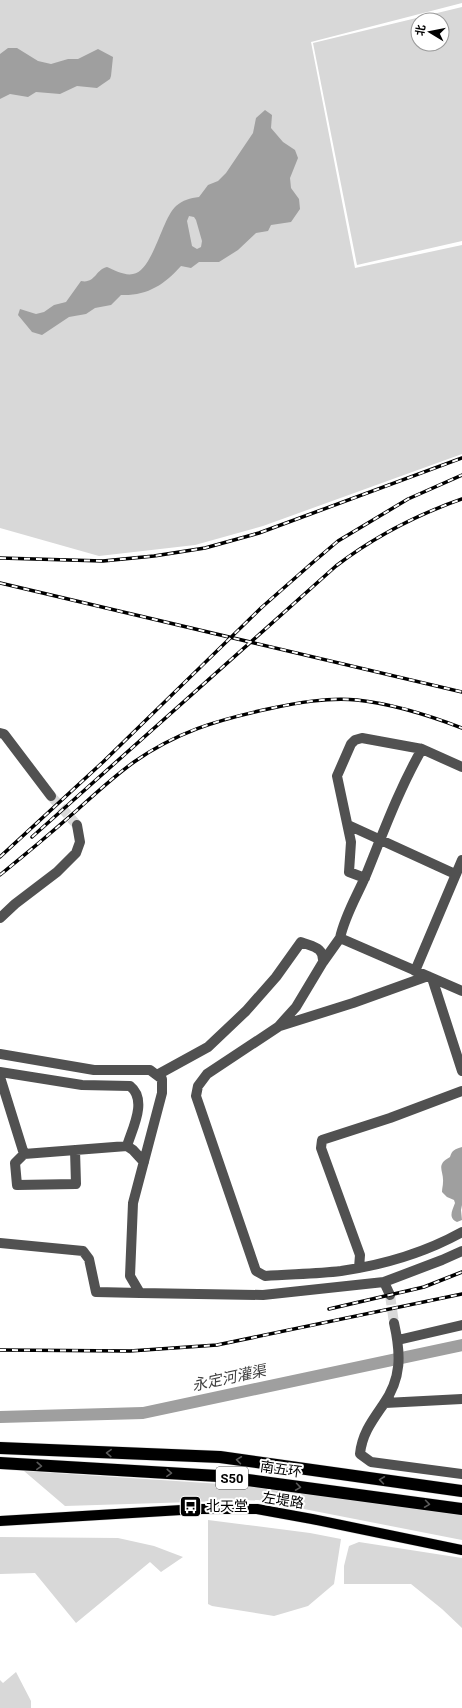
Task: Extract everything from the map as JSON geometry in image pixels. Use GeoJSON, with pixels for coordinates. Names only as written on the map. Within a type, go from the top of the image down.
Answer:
{"type":"FeatureCollection","features":[{"type":"Feature","properties":{"kind":"highway","name":"南五环"},"geometry":{"type":"LineString","coordinates":[[0,1448],[220,1457],[462,1491]]}},
{"type":"Feature","properties":{"kind":"highway","name":"南五环"},"geometry":{"type":"LineString","coordinates":[[0,1464],[218,1476],[462,1509]]}},
{"type":"Feature","properties":{"kind":"main road","name":"左堤路"},"geometry":{"type":"LineString","coordinates":[[0,1521],[198,1509],[257,1509],[462,1550]]}},
{"type":"Feature","properties":{"kind":"street"},"geometry":{"type":"LineString","coordinates":[[0,733],[4,734],[51,796]]}},
{"type":"Feature","properties":{"kind":"street"},"geometry":{"type":"LineString","coordinates":[[365,878],[349,872],[351,842],[337,776],[351,744],[355,740],[362,738],[422,749],[462,767]]}},
{"type":"Feature","properties":{"kind":"street"},"geometry":{"type":"LineString","coordinates":[[422,749],[410,769],[365,878],[343,924],[340,938],[323,962],[296,1007],[278,1027],[207,1074],[198,1086],[196,1096],[256,1271],[265,1276],[340,1271],[359,1268],[440,1244],[462,1232]]}},
{"type":"Feature","properties":{"kind":"street"},"geometry":{"type":"LineString","coordinates":[[0,918],[15,904],[57,872],[76,853],[80,842],[77,825]]}},
{"type":"Feature","properties":{"kind":"street"},"geometry":{"type":"LineString","coordinates":[[348,825],[455,874]]}},
{"type":"Feature","properties":{"kind":"street"},"geometry":{"type":"LineString","coordinates":[[414,971],[462,860]]}},
{"type":"Feature","properties":{"kind":"street"},"geometry":{"type":"LineString","coordinates":[[340,938],[462,991]]}},
{"type":"Feature","properties":{"kind":"street"},"geometry":{"type":"LineString","coordinates":[[157,1075],[208,1047],[246,1011],[276,978],[301,942],[320,949],[324,954],[323,962]]}},
{"type":"Feature","properties":{"kind":"street"},"geometry":{"type":"LineString","coordinates":[[278,1027],[430,977]]}},
{"type":"Feature","properties":{"kind":"street"},"geometry":{"type":"LineString","coordinates":[[430,977],[462,1071]]}},
{"type":"Feature","properties":{"kind":"street"},"geometry":{"type":"LineString","coordinates":[[0,1054],[94,1070],[150,1070],[162,1080],[162,1093],[133,1203],[130,1276],[140,1293]]}},
{"type":"Feature","properties":{"kind":"street"},"geometry":{"type":"LineString","coordinates":[[0,1072],[82,1085],[130,1086],[135,1090],[138,1098],[138,1110],[127,1146]]}},
{"type":"Feature","properties":{"kind":"street"},"geometry":{"type":"LineString","coordinates":[[0,1077],[24,1154]]}},
{"type":"Feature","properties":{"kind":"street"},"geometry":{"type":"LineString","coordinates":[[359,1268],[360,1255],[321,1148],[322,1140],[390,1118],[462,1091]]}},
{"type":"Feature","properties":{"kind":"street"},"geometry":{"type":"LineString","coordinates":[[75,1150],[76,1184],[17,1185],[15,1163],[24,1154],[75,1150],[127,1146],[144,1162]]}},
{"type":"Feature","properties":{"kind":"street"},"geometry":{"type":"LineString","coordinates":[[0,1243],[84,1251],[89,1259],[96,1292],[140,1293],[263,1295],[384,1282],[462,1251]]}},
{"type":"Feature","properties":{"kind":"street"},"geometry":{"type":"LineString","coordinates":[[340,1271],[341,1286]]}},
{"type":"Feature","properties":{"kind":"street"},"geometry":{"type":"LineString","coordinates":[[384,1282],[390,1296]]}},
{"type":"Feature","properties":{"kind":"street"},"geometry":{"type":"LineString","coordinates":[[394,1323],[398,1340],[398,1377],[385,1403],[368,1427],[361,1443],[360,1454],[371,1462],[462,1474]]}},
{"type":"Feature","properties":{"kind":"street"},"geometry":{"type":"LineString","coordinates":[[398,1340],[462,1325]]}},
{"type":"Feature","properties":{"kind":"street"},"geometry":{"type":"LineString","coordinates":[[385,1403],[462,1398]]}},
{"type":"Feature","properties":{"kind":"shaded area"},"geometry":{"type":"Polygon","coordinates":[[[0,0],[462,0],[462,3],[427,12],[410,12],[410,16],[311,42],[355,268],[462,245],[462,454],[263,526],[195,545],[99,556],[0,528],[0,0]]]}},
{"type":"Feature","properties":{"kind":"shaded area"},"geometry":{"type":"Polygon","coordinates":[[[462,7],[462,241],[357,265],[313,43],[410,20],[410,52],[450,52],[450,12],[441,12],[462,7]]]}},
{"type":"Feature","properties":{"kind":"shaded area"},"geometry":{"type":"Polygon","coordinates":[[[8,48],[17,48],[38,61],[51,64],[68,59],[78,59],[98,49],[113,57],[111,76],[110,79],[97,88],[77,86],[60,94],[36,92],[28,97],[10,94],[0,99],[0,54],[8,48]]]}},
{"type":"Feature","properties":{"kind":"shaded area"},"geometry":{"type":"Polygon","coordinates":[[[265,110],[272,115],[271,128],[283,142],[295,150],[298,158],[290,178],[291,188],[299,199],[300,209],[291,222],[271,225],[268,231],[256,233],[238,250],[219,262],[199,262],[191,268],[181,266],[168,279],[154,288],[139,294],[121,295],[111,305],[95,308],[86,314],[69,317],[42,335],[32,332],[18,315],[20,309],[36,314],[44,312],[54,305],[66,302],[81,281],[89,280],[103,268],[107,267],[127,274],[133,274],[140,271],[152,254],[171,212],[181,202],[199,197],[208,185],[218,181],[226,173],[253,133],[256,118],[265,110]],[[189,216],[187,221],[192,246],[197,249],[201,247],[202,241],[194,217],[189,216]]]}},
{"type":"Feature","properties":{"kind":"shaded area"},"geometry":{"type":"Polygon","coordinates":[[[462,1147],[462,1220],[457,1222],[452,1218],[452,1211],[455,1203],[454,1200],[447,1197],[442,1192],[443,1178],[441,1166],[445,1160],[450,1157],[453,1151],[462,1147]]]}},
{"type":"Feature","properties":{"kind":"shaded area"},"geometry":{"type":"Polygon","coordinates":[[[24,1471],[237,1485],[462,1514],[462,1540],[258,1500],[65,1506],[24,1471]]]}},
{"type":"Feature","properties":{"kind":"shaded area"},"geometry":{"type":"Polygon","coordinates":[[[208,1520],[310,1533],[341,1539],[334,1584],[308,1606],[274,1616],[212,1606],[208,1604],[208,1520]]]}},
{"type":"Feature","properties":{"kind":"shaded area"},"geometry":{"type":"Polygon","coordinates":[[[0,1537],[118,1538],[154,1546],[183,1557],[161,1572],[150,1562],[76,1623],[35,1573],[0,1574],[0,1537]]]}},
{"type":"Feature","properties":{"kind":"shaded area"},"geometry":{"type":"Polygon","coordinates":[[[359,1542],[462,1558],[462,1628],[442,1609],[411,1584],[344,1584],[344,1566],[349,1546],[359,1542]]]}},
{"type":"Feature","properties":{"kind":"shaded area"},"geometry":{"type":"Polygon","coordinates":[[[16,1672],[31,1701],[31,1708],[0,1708],[0,1680],[3,1683],[16,1672]]]}},
{"type":"Feature","properties":{"kind":"waterway","name":"永定河灌渠"},"geometry":{"type":"LineString","coordinates":[[0,1417],[143,1413],[462,1345]]}},
{"type":"Feature","properties":{"kind":"tunnel"},"geometry":{"type":"LineString","coordinates":[[51,796],[77,825]]}},
{"type":"Feature","properties":{"kind":"tunnel"},"geometry":{"type":"LineString","coordinates":[[390,1295],[394,1323]]}},
{"type":"Feature","properties":{"kind":"railway"},"geometry":{"type":"LineString","coordinates":[[0,558],[103,561],[154,556],[205,548],[259,533],[462,458]]}},
{"type":"Feature","properties":{"kind":"railway"},"geometry":{"type":"LineString","coordinates":[[0,857],[103,762],[261,608],[338,541],[408,499],[462,475]]}},
{"type":"Feature","properties":{"kind":"railway"},"geometry":{"type":"LineString","coordinates":[[32,837],[336,566],[350,555],[380,536],[428,512],[462,499]]}},
{"type":"Feature","properties":{"kind":"railway"},"geometry":{"type":"LineString","coordinates":[[0,583],[462,692]]}},
{"type":"Feature","properties":{"kind":"railway"},"geometry":{"type":"LineString","coordinates":[[0,875],[134,762],[166,743],[198,728],[249,713],[312,701],[335,699],[357,700],[398,707],[424,714],[462,728]]}},
{"type":"Feature","properties":{"kind":"railway"},"geometry":{"type":"LineString","coordinates":[[329,1309],[424,1287],[462,1272]]}},
{"type":"Feature","properties":{"kind":"railway"},"geometry":{"type":"LineString","coordinates":[[0,1350],[130,1351],[217,1345],[462,1294]]}},
{"type":"Feature","properties":{"kind":"place","name":"北天堂"},"geometry":{"type":"Point","coordinates":[190,1506]}}]}
